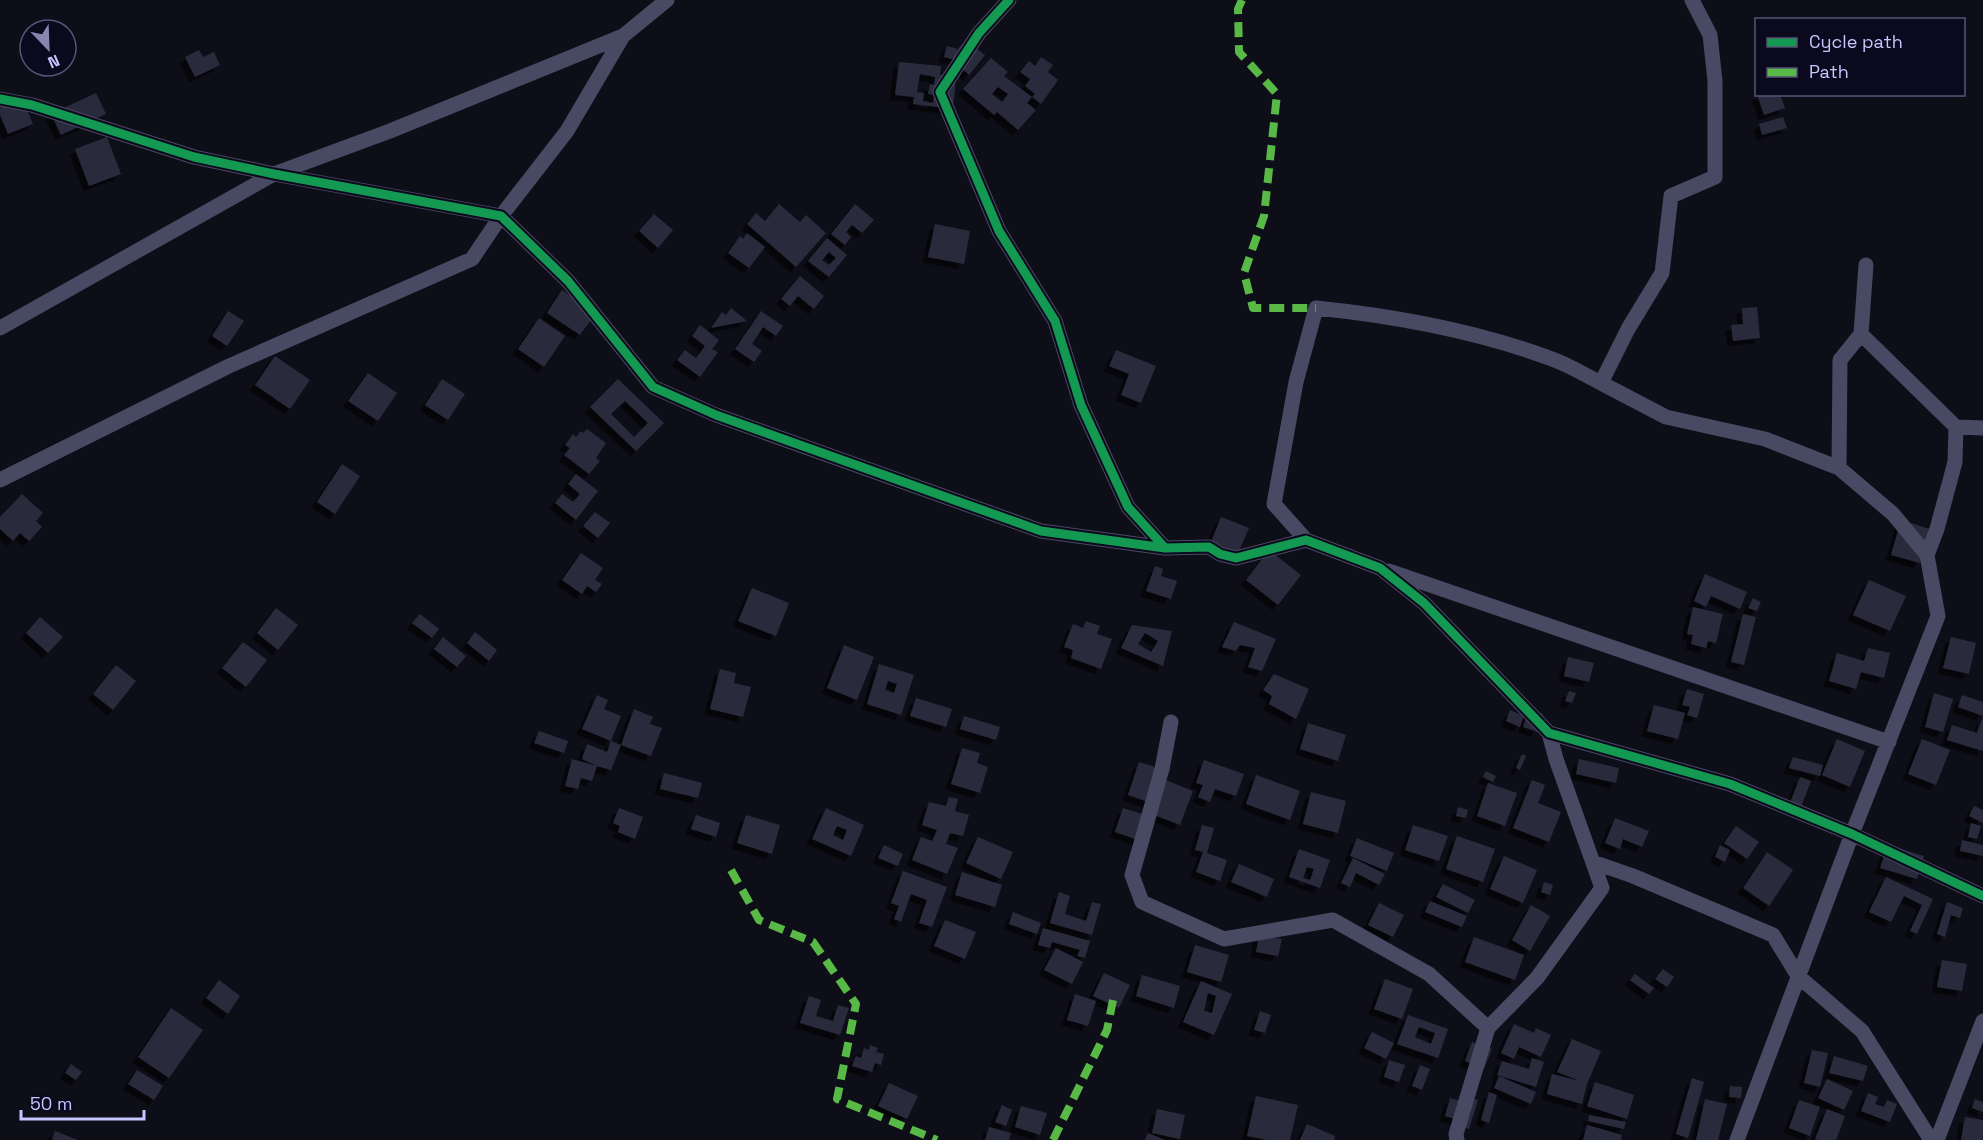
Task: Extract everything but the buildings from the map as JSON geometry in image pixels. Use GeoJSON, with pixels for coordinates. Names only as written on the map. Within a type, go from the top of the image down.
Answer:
{"type":"FeatureCollection","features":[{"type":"Feature","properties":{"kind":"street"},"geometry":{"type":"LineString","coordinates":[[0,328],[274,174],[623,36],[667,0]]}},
{"type":"Feature","properties":{"kind":"street"},"geometry":{"type":"LineString","coordinates":[[1009,0],[979,33],[940,92],[999,231],[1055,321],[1081,405],[1128,507],[1165,548]]}},
{"type":"Feature","properties":{"kind":"street"},"geometry":{"type":"LineString","coordinates":[[1601,383],[1628,329],[1662,273],[1671,196],[1715,177],[1715,81],[1710,35],[1692,0]]}},
{"type":"Feature","properties":{"kind":"street"},"geometry":{"type":"LineString","coordinates":[[0,480],[229,366],[472,259],[501,216],[567,131],[623,36]]}},
{"type":"Feature","properties":{"kind":"street"},"geometry":{"type":"LineString","coordinates":[[0,99],[32,105],[194,157],[501,216],[568,281],[653,387],[716,414],[1041,531],[1165,548],[1209,548],[1220,554],[1236,558],[1305,540]]}},
{"type":"Feature","properties":{"kind":"street"},"geometry":{"type":"LineString","coordinates":[[1839,468],[1840,360],[1861,334],[1866,265]]}},
{"type":"Feature","properties":{"kind":"street"},"geometry":{"type":"LineString","coordinates":[[1737,1140],[1852,834],[1889,742],[1938,616],[1926,555],[1893,514],[1839,468],[1765,439],[1666,417],[1553,359],[1471,333],[1360,313],[1316,308],[1296,382],[1274,504],[1305,540],[1380,568],[1889,742]]}},
{"type":"Feature","properties":{"kind":"street"},"geometry":{"type":"LineString","coordinates":[[1861,334],[1956,427],[1983,428]]}},
{"type":"Feature","properties":{"kind":"street"},"geometry":{"type":"LineString","coordinates":[[1926,555],[1937,529],[1955,462],[1956,427]]}},
{"type":"Feature","properties":{"kind":"street"},"geometry":{"type":"LineString","coordinates":[[1380,568],[1424,603],[1549,733],[1602,888],[1537,978],[1488,1028],[1456,1134],[1457,1140]]}},
{"type":"Feature","properties":{"kind":"street"},"geometry":{"type":"LineString","coordinates":[[1171,722],[1162,769],[1132,875],[1142,902],[1224,939],[1333,920],[1429,974],[1488,1028]]}},
{"type":"Feature","properties":{"kind":"street"},"geometry":{"type":"LineString","coordinates":[[1549,733],[1730,784],[1852,834],[1983,896]]}},
{"type":"Feature","properties":{"kind":"street"},"geometry":{"type":"LineString","coordinates":[[1593,862],[1633,876],[1773,935],[1798,976],[1862,1031],[1931,1140]]}},
{"type":"Feature","properties":{"kind":"street"},"geometry":{"type":"LineString","coordinates":[[1937,1140],[1983,1021]]}},
{"type":"Feature","properties":{"kind":"marked path"},"geometry":{"type":"LineString","coordinates":[[1242,0],[1238,9],[1239,52],[1277,94],[1264,216],[1244,273],[1253,308],[1316,308]]}},
{"type":"Feature","properties":{"kind":"marked path"},"geometry":{"type":"LineString","coordinates":[[731,870],[759,920],[813,942],[856,1004],[837,1099],[937,1140]]}},
{"type":"Feature","properties":{"kind":"marked path"},"geometry":{"type":"LineString","coordinates":[[1053,1140],[1107,1030],[1113,1000]]}},
{"type":"Feature","properties":{"kind":"cycle path"},"geometry":{"type":"LineString","coordinates":[[1009,0],[979,33],[940,92],[999,231],[1055,321],[1081,405],[1128,507],[1165,548],[1209,547],[1220,554],[1236,558],[1306,540],[1380,568],[1424,603],[1549,733],[1730,784],[1852,834],[1983,896]]}},
{"type":"Feature","properties":{"kind":"cycle path"},"geometry":{"type":"LineString","coordinates":[[0,99],[32,105],[194,157],[501,216],[568,281],[653,387],[716,415],[1041,531],[1165,548]]}}]}
